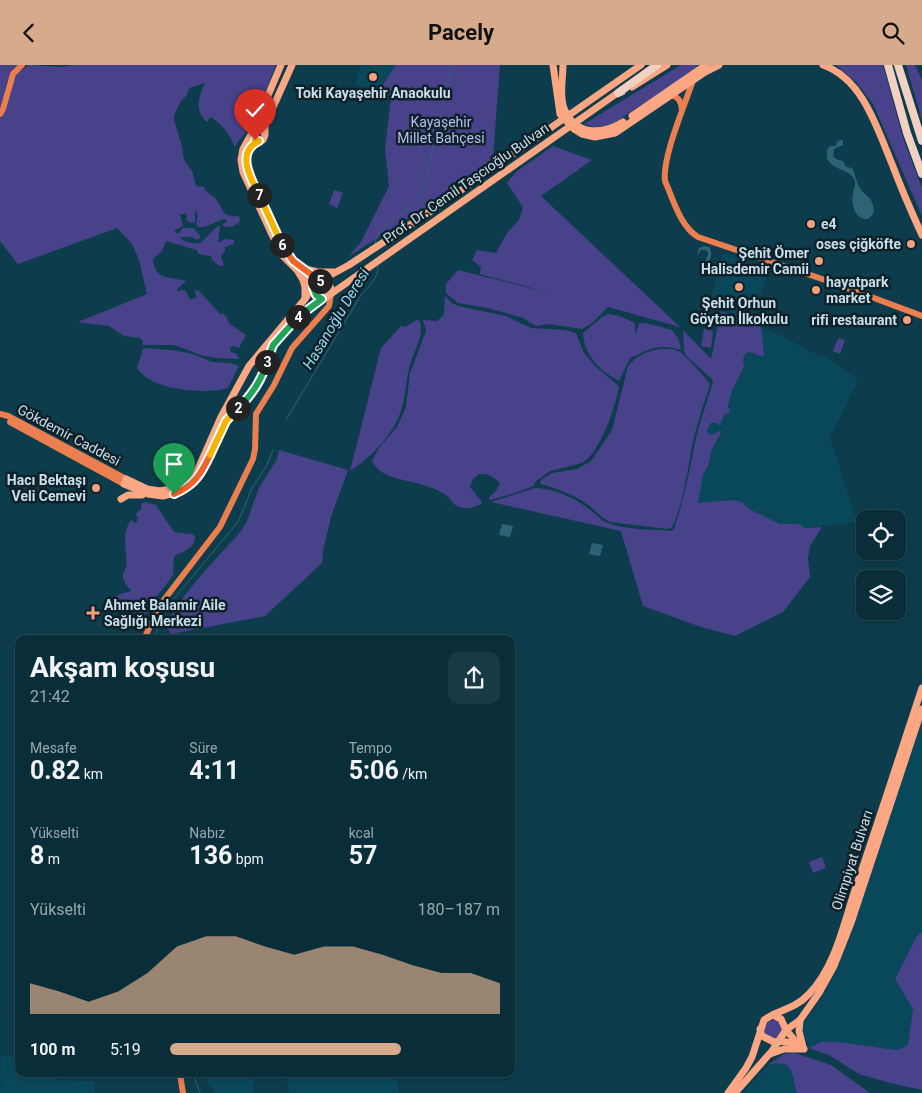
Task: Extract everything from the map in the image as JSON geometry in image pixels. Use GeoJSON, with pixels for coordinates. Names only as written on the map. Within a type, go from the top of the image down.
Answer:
{"type":"FeatureCollection","features":[{"type":"Feature","properties":{"kind":"highway"},"geometry":{"type":"LineString","coordinates":[[617,93],[657,65]]}},
{"type":"Feature","properties":{"kind":"highway"},"geometry":{"type":"LineString","coordinates":[[888,65],[906,133],[922,174]]}},
{"type":"Feature","properties":{"kind":"highway"},"geometry":{"type":"LineString","coordinates":[[898,65],[922,141]]}},
{"type":"Feature","properties":{"kind":"main road"},"geometry":{"type":"LineString","coordinates":[[121,499],[128,495],[163,496],[174,494],[195,482],[202,473],[226,421],[247,400],[264,372],[273,345],[295,320],[331,293],[329,285],[298,268],[281,255],[243,172],[242,153],[281,65]]}},
{"type":"Feature","properties":{"kind":"main road"},"geometry":{"type":"LineString","coordinates":[[292,65],[266,125],[264,139],[249,148],[246,159],[248,172],[283,247],[313,287],[316,295],[322,299]]}},
{"type":"Feature","properties":{"kind":"main road"},"geometry":{"type":"LineString","coordinates":[[553,65],[560,114],[574,129],[588,136],[601,137],[615,133],[693,80],[719,65]]}},
{"type":"Feature","properties":{"kind":"main road"},"geometry":{"type":"LineString","coordinates":[[563,65],[563,99],[566,111],[574,122],[582,127],[598,132],[622,123],[705,66]]}},
{"type":"Feature","properties":{"kind":"main road","name":"Prof. Dr. Cemil Taşcıoğlu Bulvarı"},"geometry":{"type":"LineString","coordinates":[[321,281],[349,265],[437,207],[641,65]]}},
{"type":"Feature","properties":{"kind":"main road","name":"Prof. Dr. Cemil Taşcıoğlu Bulvarı"},"geometry":{"type":"LineString","coordinates":[[331,293],[617,93],[630,88],[667,65]]}},
{"type":"Feature","properties":{"kind":"main road"},"geometry":{"type":"LineString","coordinates":[[826,66],[853,86],[864,101],[922,235]]}},
{"type":"Feature","properties":{"kind":"main road"},"geometry":{"type":"LineString","coordinates":[[253,131],[260,129],[265,132]]}},
{"type":"Feature","properties":{"kind":"main road"},"geometry":{"type":"LineString","coordinates":[[253,131],[253,137],[259,141]]}},
{"type":"Feature","properties":{"kind":"main road"},"geometry":{"type":"LineString","coordinates":[[298,268],[318,272],[337,272]]}},
{"type":"Feature","properties":{"kind":"main road"},"geometry":{"type":"LineString","coordinates":[[298,268],[304,283],[305,299]]}},
{"type":"Feature","properties":{"kind":"main road"},"geometry":{"type":"LineString","coordinates":[[125,481],[147,489],[160,491],[175,488],[189,480],[198,469],[220,417],[261,349],[305,299],[316,282],[321,281]]}},
{"type":"Feature","properties":{"kind":"main road"},"geometry":{"type":"LineString","coordinates":[[239,383],[238,392],[244,396],[250,393],[258,382]]}},
{"type":"Feature","properties":{"kind":"main road"},"geometry":{"type":"LineString","coordinates":[[125,481],[148,495]]}},
{"type":"Feature","properties":{"kind":"main road","name":"Olimpiyat Bulvarı"},"geometry":{"type":"LineString","coordinates":[[773,1015],[791,1008],[801,1001],[819,982],[826,969],[847,915],[922,688]]}},
{"type":"Feature","properties":{"kind":"main road","name":"Olimpiyat Bulvarı"},"geometry":{"type":"LineString","coordinates":[[786,1030],[800,1020],[819,993],[834,966],[851,923],[922,709]]}},
{"type":"Feature","properties":{"kind":"main road"},"geometry":{"type":"LineString","coordinates":[[728,1093],[752,1057],[764,1020],[773,1015],[781,1019],[786,1030],[804,1049]]}},
{"type":"Feature","properties":{"kind":"main road"},"geometry":{"type":"LineString","coordinates":[[800,1020],[798,1031],[804,1049]]}},
{"type":"Feature","properties":{"kind":"main road"},"geometry":{"type":"LineString","coordinates":[[760,1029],[765,1039],[774,1042],[793,1043],[804,1049]]}},
{"type":"Feature","properties":{"kind":"main road"},"geometry":{"type":"LineString","coordinates":[[735,1093],[769,1055],[786,1030]]}},
{"type":"Feature","properties":{"kind":"main road"},"geometry":{"type":"LineString","coordinates":[[769,1055],[790,1049],[804,1049]]}},
{"type":"Feature","properties":{"kind":"main road"},"geometry":{"type":"LineString","coordinates":[[722,1093],[736,1081]]}},
{"type":"Feature","properties":{"kind":"street"},"geometry":{"type":"LineString","coordinates":[[0,114],[13,73],[22,65]]}},
{"type":"Feature","properties":{"kind":"street"},"geometry":{"type":"LineString","coordinates":[[693,80],[667,159],[664,175],[683,222],[692,233],[698,237],[825,280],[922,316]]}},
{"type":"Feature","properties":{"kind":"street"},"geometry":{"type":"LineString","coordinates":[[672,95],[678,97],[682,113]]}},
{"type":"Feature","properties":{"kind":"street"},"geometry":{"type":"LineString","coordinates":[[146,635],[160,605],[220,527],[252,459],[255,449],[256,414],[274,385],[288,354],[302,335],[330,305],[331,293]]}},
{"type":"Feature","properties":{"kind":"street"},"geometry":{"type":"LineString","coordinates":[[322,299],[326,304],[326,310]]}},
{"type":"Feature","properties":{"kind":"street","name":"Gökdemir Caddesi"},"geometry":{"type":"LineString","coordinates":[[0,414],[8,416],[125,481]]}},
{"type":"Feature","properties":{"kind":"street"},"geometry":{"type":"LineString","coordinates":[[0,418],[125,481]]}},
{"type":"Feature","properties":{"kind":"street"},"geometry":{"type":"LineString","coordinates":[[180,1077],[183,1093]]}},
{"type":"Feature","properties":{"kind":"shaded area","name":"Toki Kayaşehir Anaokulu"},"geometry":{"type":"Polygon","coordinates":[[[360,65],[396,65],[378,92],[356,85],[360,65]]]}},
{"type":"Feature","properties":{"kind":"shaded area"},"geometry":{"type":"Polygon","coordinates":[[[843,140],[843,145],[834,149],[833,156],[843,161],[846,167],[852,168],[859,186],[871,200],[874,213],[868,219],[860,217],[853,207],[855,183],[853,178],[847,172],[833,165],[827,158],[827,150],[830,146],[836,146],[837,141],[843,140]]]}},
{"type":"Feature","properties":{"kind":"shaded area"},"geometry":{"type":"Polygon","coordinates":[[[709,247],[711,250],[708,274],[704,265],[708,252],[701,250],[697,256],[699,248],[709,247]]]}},
{"type":"Feature","properties":{"kind":"shaded area","name":"Şehit Orhun Göytan İlkokulu"},"geometry":{"type":"Polygon","coordinates":[[[724,253],[769,269],[750,323],[709,305],[724,253]]]}},
{"type":"Feature","properties":{"kind":"shaded area"},"geometry":{"type":"Polygon","coordinates":[[[761,327],[822,357],[824,355],[858,380],[830,438],[856,522],[805,528],[798,524],[780,524],[749,509],[742,502],[734,500],[698,503],[703,474],[708,466],[712,449],[722,432],[712,435],[707,432],[708,428],[710,424],[716,423],[730,410],[728,406],[732,391],[744,367],[743,360],[745,354],[748,352],[758,356],[764,354],[761,327]]]}},
{"type":"Feature","properties":{"kind":"shaded area"},"geometry":{"type":"Polygon","coordinates":[[[502,524],[513,526],[510,537],[499,535],[502,524]]]}},
{"type":"Feature","properties":{"kind":"shaded area"},"geometry":{"type":"Polygon","coordinates":[[[592,543],[603,545],[600,556],[589,554],[592,543]]]}},
{"type":"Feature","properties":{"kind":"shaded area"},"geometry":{"type":"Polygon","coordinates":[[[922,717],[922,932],[917,936],[895,979],[913,1009],[909,1045],[898,1050],[839,1042],[821,1042],[809,1048],[803,1039],[803,1024],[822,997],[839,965],[922,717]]]}},
{"type":"Feature","properties":{"kind":"shaded area"},"geometry":{"type":"Polygon","coordinates":[[[1,1056],[15,1057],[15,1077],[57,1077],[57,1080],[95,1081],[95,1093],[0,1093],[1,1056]]]}},
{"type":"Feature","properties":{"kind":"shaded area"},"geometry":{"type":"Polygon","coordinates":[[[786,1063],[790,1069],[797,1093],[743,1093],[768,1065],[786,1063]]]}},
{"type":"Feature","properties":{"kind":"shaded area"},"geometry":{"type":"Polygon","coordinates":[[[203,1077],[255,1077],[253,1093],[215,1093],[203,1077]]]}},
{"type":"Feature","properties":{"kind":"shaded area"},"geometry":{"type":"Polygon","coordinates":[[[286,1077],[395,1077],[399,1087],[399,1093],[289,1093],[286,1077]]]}},
{"type":"Feature","properties":{"kind":"green space"},"geometry":{"type":"Polygon","coordinates":[[[0,65],[18,65],[8,80],[0,108],[0,65]]]}},
{"type":"Feature","properties":{"kind":"green space"},"geometry":{"type":"Polygon","coordinates":[[[29,65],[62,67],[73,65],[276,65],[253,123],[235,147],[222,126],[210,117],[207,122],[200,113],[199,103],[205,83],[189,88],[187,95],[181,101],[174,115],[184,160],[192,171],[196,186],[204,187],[215,198],[225,214],[239,216],[240,221],[230,227],[222,225],[227,221],[225,219],[207,226],[198,227],[196,224],[198,215],[195,210],[195,222],[191,223],[186,220],[186,214],[180,214],[183,226],[175,230],[175,232],[178,234],[183,228],[193,228],[200,235],[200,238],[197,240],[191,237],[180,237],[186,242],[200,243],[220,226],[218,243],[225,239],[234,240],[234,244],[225,247],[221,256],[224,265],[220,266],[212,260],[211,256],[199,254],[197,250],[166,241],[162,251],[153,259],[154,266],[160,274],[169,278],[186,281],[177,291],[186,291],[190,300],[197,297],[194,290],[199,291],[220,314],[224,314],[230,324],[246,335],[239,348],[233,346],[230,348],[231,352],[237,354],[239,359],[200,355],[175,345],[142,345],[143,341],[140,338],[124,336],[109,326],[78,322],[147,294],[139,260],[132,244],[117,228],[18,264],[0,241],[0,119],[15,77],[18,72],[29,65]]]}},
{"type":"Feature","properties":{"kind":"green space","name":"Kayaşehir Millet Bahçesi"},"geometry":{"type":"Polygon","coordinates":[[[396,65],[500,65],[493,157],[489,166],[348,257],[361,242],[389,186],[385,149],[391,96],[378,92],[396,65]]]}},
{"type":"Feature","properties":{"kind":"green space"},"geometry":{"type":"Polygon","coordinates":[[[681,65],[698,65],[690,73],[611,125],[594,127],[584,124],[681,65]]]}},
{"type":"Feature","properties":{"kind":"green space"},"geometry":{"type":"Polygon","coordinates":[[[836,65],[883,65],[904,141],[922,188],[922,216],[873,104],[856,82],[836,65]]]}},
{"type":"Feature","properties":{"kind":"green space"},"geometry":{"type":"Polygon","coordinates":[[[906,65],[915,65],[922,80],[922,120],[906,65]]]}},
{"type":"Feature","properties":{"kind":"green space"},"geometry":{"type":"Polygon","coordinates":[[[553,146],[592,160],[541,196],[680,327],[608,307],[591,324],[582,329],[548,324],[536,326],[523,318],[488,308],[458,303],[446,293],[446,284],[458,270],[550,293],[480,274],[481,267],[472,260],[477,250],[496,253],[507,233],[519,220],[523,207],[507,183],[516,172],[553,146]]]}},
{"type":"Feature","properties":{"kind":"green space"},"geometry":{"type":"Polygon","coordinates":[[[334,190],[343,193],[337,208],[329,204],[334,190]]]}},
{"type":"Feature","properties":{"kind":"green space"},"geometry":{"type":"Polygon","coordinates":[[[445,296],[458,306],[506,316],[531,328],[565,330],[576,333],[584,353],[596,367],[619,386],[601,440],[589,458],[582,463],[550,471],[536,481],[533,486],[490,500],[489,497],[496,491],[500,483],[489,475],[479,474],[473,479],[470,487],[482,502],[467,508],[457,506],[447,496],[437,490],[388,475],[376,467],[372,461],[379,448],[397,427],[406,407],[410,373],[426,331],[423,320],[437,321],[444,315],[445,296]]]}},
{"type":"Feature","properties":{"kind":"green space"},"geometry":{"type":"Polygon","coordinates":[[[721,311],[761,327],[764,354],[763,357],[749,352],[745,354],[743,360],[744,367],[732,391],[728,406],[730,412],[724,415],[720,425],[711,423],[708,428],[707,432],[712,435],[722,431],[712,449],[708,466],[703,474],[698,503],[734,500],[742,502],[749,509],[780,524],[798,524],[805,528],[822,527],[810,546],[808,558],[810,577],[783,612],[735,636],[698,626],[643,606],[621,531],[491,502],[535,488],[542,488],[571,498],[608,523],[630,528],[670,531],[674,529],[685,492],[697,435],[713,382],[686,356],[683,330],[711,359],[721,311]]]}},
{"type":"Feature","properties":{"kind":"green space"},"geometry":{"type":"Polygon","coordinates":[[[609,314],[620,316],[635,323],[635,336],[639,323],[672,330],[679,340],[681,350],[660,347],[630,358],[619,381],[594,361],[584,341],[583,333],[602,317],[609,314]]]}},
{"type":"Feature","properties":{"kind":"green space"},"geometry":{"type":"Polygon","coordinates":[[[417,320],[420,321],[421,333],[410,365],[399,416],[389,435],[375,451],[350,471],[381,348],[401,326],[405,327],[417,320]]]}},
{"type":"Feature","properties":{"kind":"green space"},"geometry":{"type":"Polygon","coordinates":[[[704,329],[713,331],[711,348],[701,346],[704,329]]]}},
{"type":"Feature","properties":{"kind":"green space"},"geometry":{"type":"Polygon","coordinates":[[[838,338],[845,340],[840,354],[833,351],[838,338]]]}},
{"type":"Feature","properties":{"kind":"green space"},"geometry":{"type":"Polygon","coordinates":[[[143,349],[179,351],[196,355],[212,362],[230,363],[239,366],[228,388],[206,391],[179,389],[153,381],[137,368],[143,349]]]}},
{"type":"Feature","properties":{"kind":"green space"},"geometry":{"type":"Polygon","coordinates":[[[660,349],[673,349],[680,352],[710,385],[699,418],[681,501],[672,527],[668,529],[610,522],[574,496],[540,484],[541,480],[552,473],[577,469],[591,461],[612,430],[628,366],[642,355],[660,349]]]}},
{"type":"Feature","properties":{"kind":"green space"},"geometry":{"type":"Polygon","coordinates":[[[279,450],[348,470],[331,517],[322,563],[265,616],[171,634],[165,627],[172,614],[200,577],[241,531],[247,521],[259,488],[277,459],[279,450]]]}},
{"type":"Feature","properties":{"kind":"green space"},"geometry":{"type":"Polygon","coordinates":[[[145,502],[156,505],[174,532],[192,534],[195,536],[195,540],[191,547],[174,556],[173,575],[151,602],[149,611],[146,614],[121,610],[107,612],[109,603],[115,597],[132,591],[125,584],[123,577],[126,567],[125,537],[131,520],[136,523],[138,518],[136,515],[141,510],[141,504],[145,502]]]}},
{"type":"Feature","properties":{"kind":"green space"},"geometry":{"type":"Polygon","coordinates":[[[822,857],[826,868],[813,873],[809,862],[822,857]]]}},
{"type":"Feature","properties":{"kind":"green space"},"geometry":{"type":"Polygon","coordinates":[[[922,932],[922,1090],[859,1074],[829,1055],[809,1048],[821,1042],[839,1042],[897,1050],[908,1045],[913,1009],[895,979],[917,936],[922,932]]]}},
{"type":"Feature","properties":{"kind":"green space"},"geometry":{"type":"Polygon","coordinates":[[[769,1020],[777,1020],[782,1025],[780,1036],[769,1038],[764,1033],[764,1025],[769,1020]]]}},
{"type":"Feature","properties":{"kind":"green space"},"geometry":{"type":"Polygon","coordinates":[[[795,1053],[831,1065],[870,1093],[797,1093],[792,1074],[787,1066],[776,1063],[768,1065],[784,1054],[795,1053]]]}},
{"type":"Feature","properties":{"kind":"waterway","name":"Hasanoğlu Deresi"},"geometry":{"type":"LineString","coordinates":[[375,244],[377,236],[382,229],[411,207],[423,192],[452,65]]}},
{"type":"Feature","properties":{"kind":"waterway","name":"Hasanoğlu Deresi"},"geometry":{"type":"LineString","coordinates":[[286,420],[361,295],[375,279],[378,266]]}},
{"type":"Feature","properties":{"kind":"waterway","name":"Hasanoğlu Deresi"},"geometry":{"type":"LineString","coordinates":[[155,635],[173,600],[238,522],[252,488],[267,465],[273,450]]}},
{"type":"Feature","properties":{"kind":"waterway","name":"Hasanoğlu Deresi"},"geometry":{"type":"LineString","coordinates":[[194,1077],[200,1093]]}},
{"type":"Feature","properties":{"kind":"place","name":"Toki Kayaşehir Anaokulu"},"geometry":{"type":"Point","coordinates":[373,77]}},
{"type":"Feature","properties":{"kind":"place","name":"e4"},"geometry":{"type":"Point","coordinates":[811,224]}},
{"type":"Feature","properties":{"kind":"place","name":"oses çiğköfte"},"geometry":{"type":"Point","coordinates":[911,244]}},
{"type":"Feature","properties":{"kind":"place","name":"Şehit Ömer Halisdemir Camii"},"geometry":{"type":"Point","coordinates":[819,261]}},
{"type":"Feature","properties":{"kind":"place","name":"Şehit Orhun Göytan İlkokulu"},"geometry":{"type":"Point","coordinates":[739,287]}},
{"type":"Feature","properties":{"kind":"place","name":"hayatpark market"},"geometry":{"type":"Point","coordinates":[816,290]}},
{"type":"Feature","properties":{"kind":"place","name":"rifi restaurant"},"geometry":{"type":"Point","coordinates":[907,320]}},
{"type":"Feature","properties":{"kind":"place","name":"Hacı Bektaşı Veli Cemevi"},"geometry":{"type":"Point","coordinates":[96,488]}},
{"type":"Feature","properties":{"kind":"place","name":"Ahmet Balamir Aile Sağlığı Merkezi"},"geometry":{"type":"Point","coordinates":[93,613]}},
{"type":"Feature","properties":{"kind":"route"},"geometry":{"type":"LineString","coordinates":[[174,494],[190,486],[202,473],[226,421],[247,400],[264,372],[273,345],[295,320],[322,299],[316,295],[313,287],[316,282],[321,281],[303,270],[285,252],[248,172],[246,166],[247,152],[249,148],[259,141],[255,140]]}}]}
